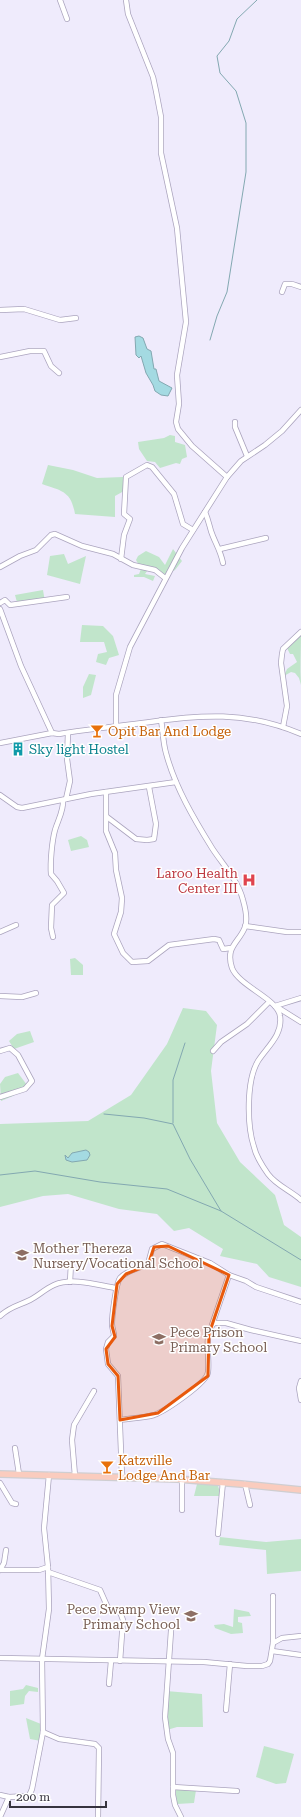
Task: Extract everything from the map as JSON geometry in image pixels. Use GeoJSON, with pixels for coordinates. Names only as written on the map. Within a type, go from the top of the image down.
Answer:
{"type":"FeatureCollection","features":[{"type":"Feature","properties":{"kind":"main road"},"geometry":{"type":"LineString","coordinates":[[0,1474],[122,1477],[223,1482],[301,1490]]}},
{"type":"Feature","properties":{"kind":"street"},"geometry":{"type":"LineString","coordinates":[[60,0],[67,19]]}},
{"type":"Feature","properties":{"kind":"street"},"geometry":{"type":"LineString","coordinates":[[126,0],[128,14],[153,77],[161,117],[161,154],[177,228],[186,322],[177,375],[179,404],[177,417],[178,429],[192,446],[228,477]]}},
{"type":"Feature","properties":{"kind":"street"},"geometry":{"type":"LineString","coordinates":[[282,292],[285,284],[292,284],[301,287]]}},
{"type":"Feature","properties":{"kind":"street"},"geometry":{"type":"LineString","coordinates":[[0,310],[24,309],[60,320],[76,318]]}},
{"type":"Feature","properties":{"kind":"street"},"geometry":{"type":"LineString","coordinates":[[0,357],[30,351],[44,351],[51,366],[58,373]]}},
{"type":"Feature","properties":{"kind":"street"},"geometry":{"type":"LineString","coordinates":[[116,726],[116,695],[126,659],[166,578],[193,530],[228,477],[247,456],[265,445],[282,431],[301,410]]}},
{"type":"Feature","properties":{"kind":"street"},"geometry":{"type":"LineString","coordinates":[[235,422],[247,456]]}},
{"type":"Feature","properties":{"kind":"street"},"geometry":{"type":"LineString","coordinates":[[121,559],[124,535],[130,519],[124,514],[126,477],[147,465],[152,467],[174,494],[183,524],[193,530]]}},
{"type":"Feature","properties":{"kind":"street"},"geometry":{"type":"LineString","coordinates":[[205,512],[211,531],[220,549],[223,563]]}},
{"type":"Feature","properties":{"kind":"street"},"geometry":{"type":"LineString","coordinates":[[0,567],[20,556],[36,550],[52,534],[59,535],[82,546],[113,554],[133,565],[155,570],[166,578]]}},
{"type":"Feature","properties":{"kind":"street"},"geometry":{"type":"LineString","coordinates":[[220,549],[266,538]]}},
{"type":"Feature","properties":{"kind":"street"},"geometry":{"type":"LineString","coordinates":[[0,603],[5,600],[10,605],[67,598]]}},
{"type":"Feature","properties":{"kind":"street"},"geometry":{"type":"LineString","coordinates":[[0,609],[21,666],[52,733]]}},
{"type":"Feature","properties":{"kind":"street"},"geometry":{"type":"LineString","coordinates":[[284,727],[287,706],[281,664],[282,654],[283,649],[301,632]]}},
{"type":"Feature","properties":{"kind":"street"},"geometry":{"type":"LineString","coordinates":[[0,744],[52,733],[68,733],[182,717],[227,715],[253,718],[284,727],[301,734]]}},
{"type":"Feature","properties":{"kind":"street"},"geometry":{"type":"LineString","coordinates":[[162,720],[166,751],[176,782],[205,836],[234,878],[242,894],[245,905],[245,926],[231,948],[231,964],[235,972],[269,1002],[301,1022]]}},
{"type":"Feature","properties":{"kind":"street"},"geometry":{"type":"LineString","coordinates":[[52,937],[50,928],[52,905],[64,893],[51,874],[50,867],[54,836],[64,806],[64,800],[70,781],[67,759],[68,733]]}},
{"type":"Feature","properties":{"kind":"street"},"geometry":{"type":"LineString","coordinates":[[0,795],[20,808],[106,792],[176,782]]}},
{"type":"Feature","properties":{"kind":"street"},"geometry":{"type":"LineString","coordinates":[[107,817],[136,839],[154,839],[156,824],[149,787]]}},
{"type":"Feature","properties":{"kind":"street"},"geometry":{"type":"LineString","coordinates":[[106,792],[106,831],[115,853],[116,870],[122,898],[121,912],[114,934],[123,953],[130,961],[148,961],[169,945],[190,944],[214,939],[219,940],[223,949],[231,948]]}},
{"type":"Feature","properties":{"kind":"street"},"geometry":{"type":"LineString","coordinates":[[0,932],[16,925]]}},
{"type":"Feature","properties":{"kind":"street"},"geometry":{"type":"LineString","coordinates":[[245,926],[287,932],[301,932]]}},
{"type":"Feature","properties":{"kind":"street"},"geometry":{"type":"LineString","coordinates":[[0,996],[22,997],[36,993]]}},
{"type":"Feature","properties":{"kind":"street"},"geometry":{"type":"LineString","coordinates":[[265,1006],[276,1006],[301,998]]}},
{"type":"Feature","properties":{"kind":"street"},"geometry":{"type":"LineString","coordinates":[[284,1010],[288,1001]]}},
{"type":"Feature","properties":{"kind":"street"},"geometry":{"type":"LineString","coordinates":[[214,1051],[221,1042],[247,1024],[269,1002]]}},
{"type":"Feature","properties":{"kind":"street"},"geometry":{"type":"LineString","coordinates":[[276,1006],[280,1021],[277,1033],[272,1045],[256,1065],[250,1090],[249,1108],[252,1139],[254,1148],[272,1179],[301,1200]]}},
{"type":"Feature","properties":{"kind":"street"},"geometry":{"type":"LineString","coordinates":[[0,1051],[10,1048],[18,1055],[32,1081],[25,1089],[0,1097]]}},
{"type":"Feature","properties":{"kind":"street"},"geometry":{"type":"LineString","coordinates":[[122,1477],[118,1376],[108,1364],[106,1349],[108,1342],[114,1336],[112,1326],[115,1304],[115,1288],[121,1277],[148,1264],[152,1249],[162,1244],[210,1263],[229,1275],[246,1281],[256,1287],[301,1302]]}},
{"type":"Feature","properties":{"kind":"street"},"geometry":{"type":"LineString","coordinates":[[70,1282],[71,1263]]}},
{"type":"Feature","properties":{"kind":"street"},"geometry":{"type":"LineString","coordinates":[[120,1420],[155,1414],[168,1407],[204,1381],[208,1372],[208,1342],[212,1325],[229,1275]]}},
{"type":"Feature","properties":{"kind":"street"},"geometry":{"type":"LineString","coordinates":[[0,1316],[10,1307],[27,1301],[54,1285],[70,1282],[115,1288]]}},
{"type":"Feature","properties":{"kind":"street"},"geometry":{"type":"LineString","coordinates":[[212,1325],[218,1322],[226,1322],[251,1330],[301,1341]]}},
{"type":"Feature","properties":{"kind":"street"},"geometry":{"type":"LineString","coordinates":[[301,1381],[299,1388],[301,1400]]}},
{"type":"Feature","properties":{"kind":"street"},"geometry":{"type":"LineString","coordinates":[[75,1476],[72,1440],[74,1425],[94,1391]]}},
{"type":"Feature","properties":{"kind":"street"},"geometry":{"type":"LineString","coordinates":[[15,1448],[19,1474]]}},
{"type":"Feature","properties":{"kind":"street"},"geometry":{"type":"LineString","coordinates":[[0,1795],[9,1797],[28,1797],[31,1793],[43,1732],[42,1659],[49,1609],[48,1569],[44,1528],[49,1475]]}},
{"type":"Feature","properties":{"kind":"street"},"geometry":{"type":"LineString","coordinates":[[182,1480],[182,1510]]}},
{"type":"Feature","properties":{"kind":"street"},"geometry":{"type":"LineString","coordinates":[[218,1534],[223,1482]]}},
{"type":"Feature","properties":{"kind":"street"},"geometry":{"type":"LineString","coordinates":[[0,1483],[12,1503],[16,1504]]}},
{"type":"Feature","properties":{"kind":"street"},"geometry":{"type":"LineString","coordinates":[[245,1484],[250,1505]]}},
{"type":"Feature","properties":{"kind":"street"},"geometry":{"type":"LineString","coordinates":[[6,1550],[0,1570],[48,1569],[99,1590],[108,1608],[120,1612],[123,1620],[120,1661]]}},
{"type":"Feature","properties":{"kind":"street"},"geometry":{"type":"LineString","coordinates":[[0,1658],[168,1661],[265,1666],[270,1660],[273,1643],[273,1596]]}},
{"type":"Feature","properties":{"kind":"street"},"geometry":{"type":"LineString","coordinates":[[171,1631],[165,1717],[168,1739],[173,1754],[173,1787],[175,1803],[181,1817]]}},
{"type":"Feature","properties":{"kind":"street"},"geometry":{"type":"LineString","coordinates":[[273,1643],[282,1638],[301,1636]]}},
{"type":"Feature","properties":{"kind":"street"},"geometry":{"type":"LineString","coordinates":[[272,1651],[301,1655]]}},
{"type":"Feature","properties":{"kind":"street"},"geometry":{"type":"LineString","coordinates":[[109,1684],[111,1660]]}},
{"type":"Feature","properties":{"kind":"street"},"geometry":{"type":"LineString","coordinates":[[226,1710],[230,1664]]}},
{"type":"Feature","properties":{"kind":"street"},"geometry":{"type":"LineString","coordinates":[[43,1732],[59,1738],[95,1744],[99,1748],[98,1817]]}},
{"type":"Feature","properties":{"kind":"street"},"geometry":{"type":"LineString","coordinates":[[173,1787],[237,1791]]}},
{"type":"Feature","properties":{"kind":"street"},"geometry":{"type":"LineString","coordinates":[[0,1817],[9,1797]]}},
{"type":"Feature","properties":{"kind":"highlighted area"},"geometry":{"type":"Polygon","coordinates":[[[168,1246],[229,1275],[209,1334],[208,1376],[158,1413],[120,1420],[118,1376],[108,1364],[106,1349],[115,1337],[112,1326],[117,1284],[126,1274],[148,1265],[154,1247],[168,1246]]]}},
{"type":"Feature","properties":{"kind":"green space"},"geometry":{"type":"Polygon","coordinates":[[[170,435],[175,436],[175,442],[185,445],[187,457],[182,459],[180,464],[176,463],[160,468],[155,462],[147,461],[139,449],[138,442],[164,438],[170,435]]]}},
{"type":"Feature","properties":{"kind":"green space"},"geometry":{"type":"Polygon","coordinates":[[[48,465],[73,470],[97,478],[123,477],[124,491],[115,496],[115,517],[75,514],[68,496],[42,484],[48,465]]]}},
{"type":"Feature","properties":{"kind":"green space"},"geometry":{"type":"Polygon","coordinates":[[[173,549],[182,561],[175,570],[160,578],[160,571],[150,567],[145,574],[155,576],[153,581],[144,577],[134,577],[134,575],[139,574],[141,569],[136,560],[138,556],[146,551],[159,557],[165,565],[173,549]]]}},
{"type":"Feature","properties":{"kind":"green space"},"geometry":{"type":"Polygon","coordinates":[[[64,554],[68,564],[86,556],[80,584],[47,575],[50,556],[64,554]]]}},
{"type":"Feature","properties":{"kind":"green space"},"geometry":{"type":"Polygon","coordinates":[[[43,590],[45,602],[18,606],[15,595],[43,590]]]}},
{"type":"Feature","properties":{"kind":"green space"},"geometry":{"type":"Polygon","coordinates":[[[82,625],[103,626],[113,636],[119,655],[109,658],[106,665],[96,662],[98,654],[107,652],[104,642],[80,642],[82,625]]]}},
{"type":"Feature","properties":{"kind":"green space"},"geometry":{"type":"Polygon","coordinates":[[[301,634],[301,685],[299,678],[295,673],[291,672],[284,676],[287,669],[297,662],[293,654],[290,654],[287,648],[301,634]]]}},
{"type":"Feature","properties":{"kind":"green space"},"geometry":{"type":"Polygon","coordinates":[[[89,674],[96,675],[91,695],[83,698],[83,687],[89,674]]]}},
{"type":"Feature","properties":{"kind":"green space"},"geometry":{"type":"Polygon","coordinates":[[[81,836],[87,840],[89,847],[71,851],[68,840],[81,836]]]}},
{"type":"Feature","properties":{"kind":"green space"},"geometry":{"type":"Polygon","coordinates":[[[75,958],[83,965],[83,975],[71,975],[70,959],[75,958]]]}},
{"type":"Feature","properties":{"kind":"green space"},"geometry":{"type":"Polygon","coordinates":[[[183,1008],[206,1011],[217,1025],[211,1071],[217,1123],[240,1162],[275,1195],[284,1225],[301,1237],[301,1287],[269,1277],[257,1264],[220,1256],[223,1249],[189,1228],[174,1231],[157,1214],[119,1209],[68,1194],[43,1196],[0,1207],[0,1124],[88,1121],[131,1095],[167,1044],[183,1008]]]}},
{"type":"Feature","properties":{"kind":"green space"},"geometry":{"type":"Polygon","coordinates":[[[30,1031],[34,1042],[14,1049],[9,1041],[17,1034],[30,1031]]]}},
{"type":"Feature","properties":{"kind":"green space"},"geometry":{"type":"Polygon","coordinates":[[[18,1073],[27,1085],[13,1096],[1,1101],[0,1084],[5,1077],[18,1073]]]}},
{"type":"Feature","properties":{"kind":"green space"},"geometry":{"type":"Polygon","coordinates":[[[197,1484],[217,1484],[222,1496],[194,1496],[197,1484]]]}},
{"type":"Feature","properties":{"kind":"green space"},"geometry":{"type":"Polygon","coordinates":[[[220,1537],[266,1542],[301,1539],[301,1571],[267,1574],[266,1550],[219,1545],[220,1537]]]}},
{"type":"Feature","properties":{"kind":"green space"},"geometry":{"type":"Polygon","coordinates":[[[234,1609],[249,1612],[251,1616],[238,1617],[238,1622],[242,1623],[243,1633],[231,1634],[215,1628],[214,1625],[224,1624],[233,1627],[234,1609]]]}},
{"type":"Feature","properties":{"kind":"green space"},"geometry":{"type":"Polygon","coordinates":[[[26,1685],[38,1688],[38,1692],[29,1691],[25,1696],[24,1704],[10,1706],[10,1691],[23,1689],[26,1685]]]}},
{"type":"Feature","properties":{"kind":"green space"},"geometry":{"type":"Polygon","coordinates":[[[166,1691],[202,1694],[203,1727],[177,1727],[167,1730],[166,1691]]]}},
{"type":"Feature","properties":{"kind":"green space"},"geometry":{"type":"Polygon","coordinates":[[[26,1718],[41,1724],[41,1741],[30,1739],[26,1718]]]}},
{"type":"Feature","properties":{"kind":"green space"},"geometry":{"type":"Polygon","coordinates":[[[264,1746],[294,1754],[286,1783],[276,1784],[256,1777],[264,1746]]]}},
{"type":"Feature","properties":{"kind":"green space"},"geometry":{"type":"Polygon","coordinates":[[[175,1789],[196,1790],[194,1803],[177,1804],[175,1789]]]}},
{"type":"Feature","properties":{"kind":"water"},"geometry":{"type":"Polygon","coordinates":[[[139,336],[143,338],[147,349],[151,351],[154,369],[156,369],[159,381],[172,388],[168,396],[161,395],[155,391],[146,373],[141,356],[139,358],[136,355],[135,337],[139,336]]]}},
{"type":"Feature","properties":{"kind":"water"},"geometry":{"type":"Polygon","coordinates":[[[86,1150],[90,1155],[87,1160],[72,1162],[66,1160],[65,1155],[68,1158],[72,1153],[86,1150]]]}},
{"type":"Feature","properties":{"kind":"waterway"},"geometry":{"type":"LineString","coordinates":[[210,340],[217,316],[227,292],[246,172],[246,123],[236,91],[220,73],[217,56],[229,41],[237,19],[257,0]]}},
{"type":"Feature","properties":{"kind":"waterway"},"geometry":{"type":"LineString","coordinates":[[173,1123],[173,1080],[185,1043]]}},
{"type":"Feature","properties":{"kind":"waterway"},"geometry":{"type":"LineString","coordinates":[[104,1114],[144,1118],[173,1124],[190,1159],[221,1211]]}},
{"type":"Feature","properties":{"kind":"waterway"},"geometry":{"type":"LineString","coordinates":[[0,1175],[35,1171],[100,1182],[167,1189],[221,1211],[301,1260]]}},
{"type":"Feature","properties":{"kind":"place","name":"Opit Bar And Lodge"},"geometry":{"type":"Point","coordinates":[97,731]}},
{"type":"Feature","properties":{"kind":"place","name":"Sky light Hostel"},"geometry":{"type":"Point","coordinates":[18,749]}},
{"type":"Feature","properties":{"kind":"place","name":"Laroo Health Center III"},"geometry":{"type":"Point","coordinates":[249,880]}},
{"type":"Feature","properties":{"kind":"place","name":"Mother Thereza Nursery/Vocational School"},"geometry":{"type":"Point","coordinates":[22,1255]}},
{"type":"Feature","properties":{"kind":"place","name":"Pece Prison Primary School"},"geometry":{"type":"Point","coordinates":[159,1339]}},
{"type":"Feature","properties":{"kind":"place","name":"Katzville Lodge And Bar"},"geometry":{"type":"Point","coordinates":[107,1467]}},
{"type":"Feature","properties":{"kind":"place","name":"Pece Swamp View Primary School"},"geometry":{"type":"Point","coordinates":[191,1616]}}]}
